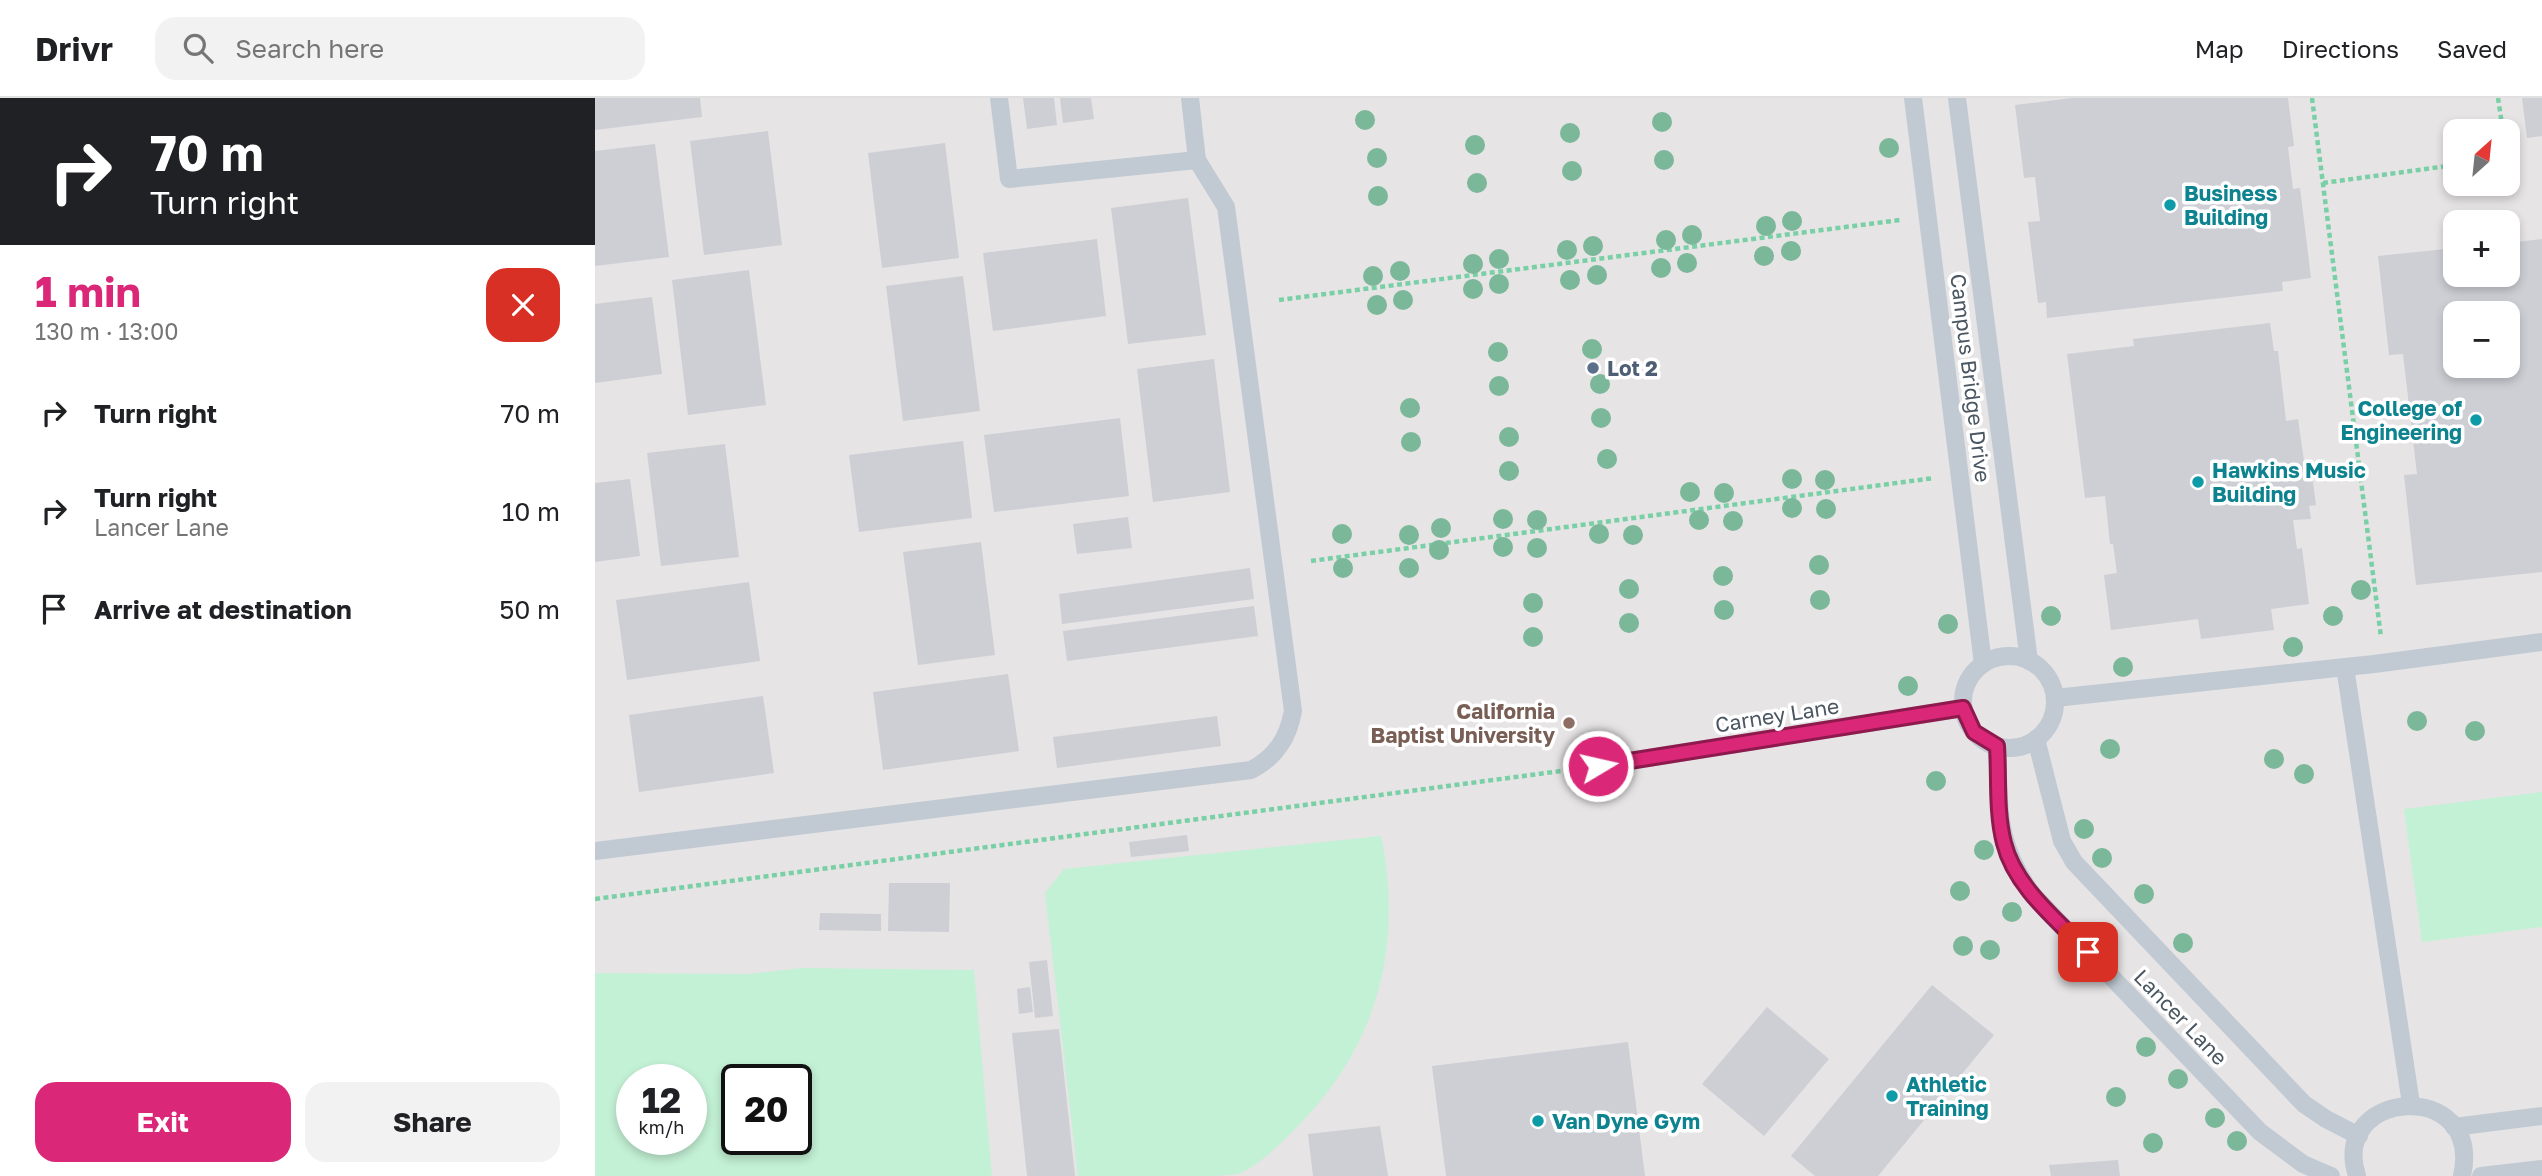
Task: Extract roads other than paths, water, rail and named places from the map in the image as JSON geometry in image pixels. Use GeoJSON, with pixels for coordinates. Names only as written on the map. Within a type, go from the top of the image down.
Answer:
{"type":"FeatureCollection","features":[{"type":"Feature","properties":{"kind":"lane"},"geometry":{"type":"LineString","coordinates":[[999,98],[1009,179],[1197,160]]}},
{"type":"Feature","properties":{"kind":"lane"},"geometry":{"type":"LineString","coordinates":[[595,851],[1251,770],[1267,761],[1289,729],[1293,711],[1226,207],[1197,160],[1190,98]]}},
{"type":"Feature","properties":{"kind":"lane","name":"Campus Bridge Drive"},"geometry":{"type":"LineString","coordinates":[[1913,98],[1983,664]]}},
{"type":"Feature","properties":{"kind":"lane","name":"Campus Bridge Drive"},"geometry":{"type":"LineString","coordinates":[[1957,98],[2029,660]]}},
{"type":"Feature","properties":{"kind":"lane"},"geometry":{"type":"LineString","coordinates":[[2055,698],[2345,667],[2542,642]]}},
{"type":"Feature","properties":{"kind":"lane"},"geometry":{"type":"LineString","coordinates":[[2010,656],[2029,660],[2047,676],[2055,698],[2051,721],[2036,739],[2011,748],[1997,746],[1974,732],[1963,708],[1966,683],[1983,664],[2010,656]]}},
{"type":"Feature","properties":{"kind":"lane"},"geometry":{"type":"LineString","coordinates":[[2345,667],[2411,1104]]}},
{"type":"Feature","properties":{"kind":"lane","name":"Carney Lane"},"geometry":{"type":"LineString","coordinates":[[1598,766],[1963,708]]}},
{"type":"Feature","properties":{"kind":"lane","name":"Lancer Lane"},"geometry":{"type":"LineString","coordinates":[[2036,739],[2061,841],[2074,862],[2305,1104],[2326,1119],[2359,1136]]}},
{"type":"Feature","properties":{"kind":"lane","name":"Lancer Lane"},"geometry":{"type":"LineString","coordinates":[[1997,746],[2003,842],[2013,867],[2032,894],[2260,1132],[2303,1164],[2331,1176]]}},
{"type":"Feature","properties":{"kind":"lane"},"geometry":{"type":"LineString","coordinates":[[2357,1176],[2354,1154],[2359,1136],[2368,1122],[2381,1112],[2411,1104],[2429,1107],[2443,1115],[2454,1127],[2464,1152],[2462,1176]]}},
{"type":"Feature","properties":{"kind":"lane"},"geometry":{"type":"LineString","coordinates":[[2454,1127],[2542,1116]]}},
{"type":"Feature","properties":{"kind":"lane"},"geometry":{"type":"LineString","coordinates":[[2481,1176],[2542,1169]]}},
{"type":"Feature","properties":{"kind":"place","name":"Business Building"},"geometry":{"type":"Point","coordinates":[2170,205]}},
{"type":"Feature","properties":{"kind":"place","name":"Lot 2"},"geometry":{"type":"Point","coordinates":[1593,368]}},
{"type":"Feature","properties":{"kind":"place","name":"College of Engineering"},"geometry":{"type":"Point","coordinates":[2476,420]}},
{"type":"Feature","properties":{"kind":"place","name":"Hawkins Music Building"},"geometry":{"type":"Point","coordinates":[2198,482]}},
{"type":"Feature","properties":{"kind":"place","name":"California Baptist University"},"geometry":{"type":"Point","coordinates":[1569,723]}},
{"type":"Feature","properties":{"kind":"place","name":"Athletic Training"},"geometry":{"type":"Point","coordinates":[1892,1096]}},
{"type":"Feature","properties":{"kind":"place","name":"Van Dyne Gym"},"geometry":{"type":"Point","coordinates":[1538,1121]}}]}
